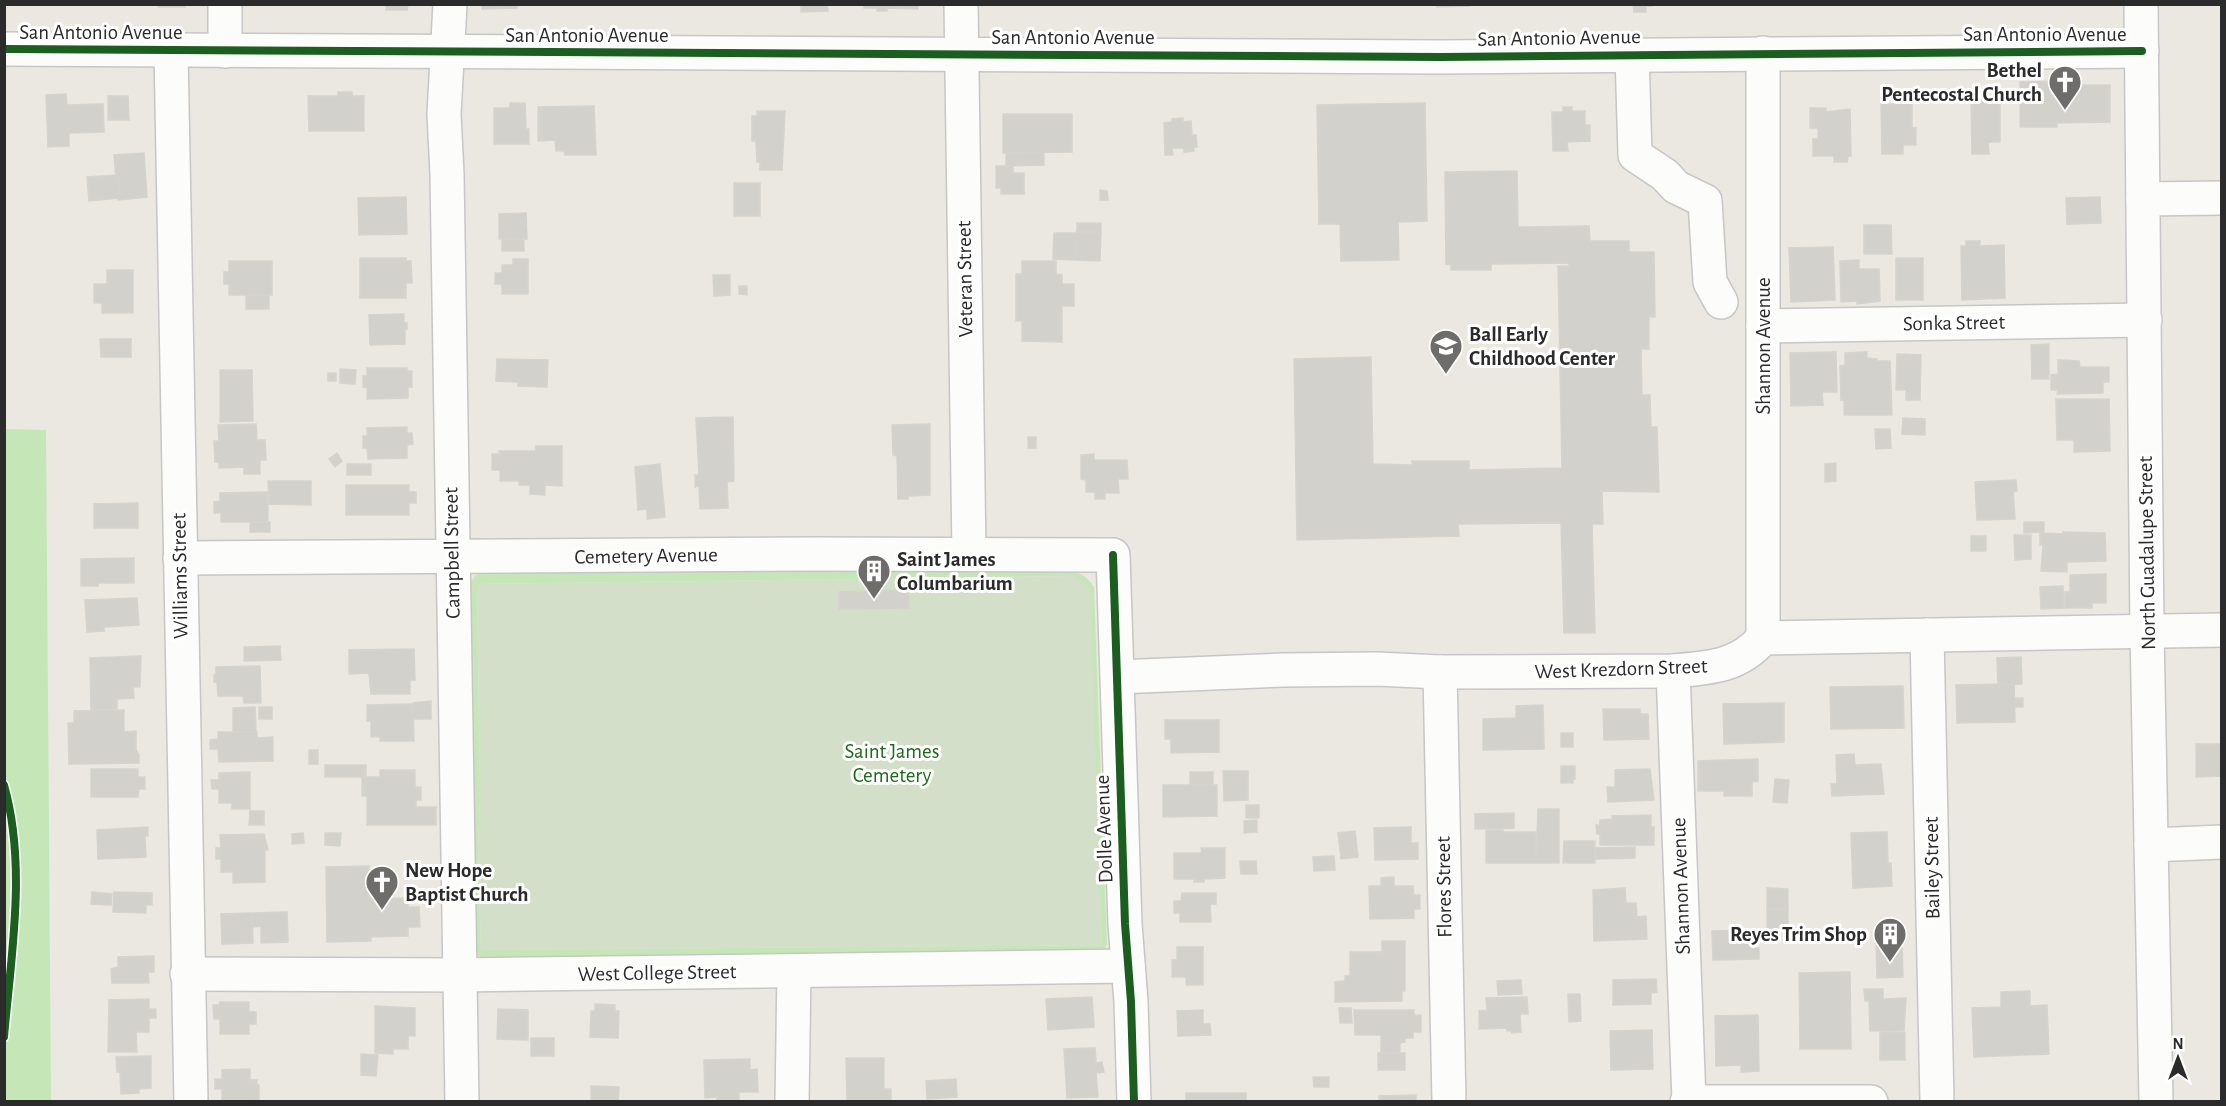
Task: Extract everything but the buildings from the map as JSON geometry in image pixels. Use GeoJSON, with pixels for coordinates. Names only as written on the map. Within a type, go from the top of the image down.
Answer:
{"type":"FeatureCollection","features":[{"type":"Feature","properties":{"kind":"street"},"geometry":{"type":"LineString","coordinates":[[225,4],[225,51]]}},
{"type":"Feature","properties":{"kind":"street","name":"Campbell Street"},"geometry":{"type":"LineString","coordinates":[[450,4],[444,114],[447,174],[462,1101]]}},
{"type":"Feature","properties":{"kind":"street","name":"Veteran Street"},"geometry":{"type":"LineString","coordinates":[[961,4],[969,554]]}},
{"type":"Feature","properties":{"kind":"street","name":"North Guadalupe Street"},"geometry":{"type":"LineString","coordinates":[[2141,4],[2147,631],[2156,1101]]}},
{"type":"Feature","properties":{"kind":"street","name":"San Antonio Avenue"},"geometry":{"type":"LineString","coordinates":[[4,49],[1417,57],[2142,51]]}},
{"type":"Feature","properties":{"kind":"street","name":"Williams Street"},"geometry":{"type":"LineString","coordinates":[[171,51],[191,1101]]}},
{"type":"Feature","properties":{"kind":"street","name":"Shannon Avenue"},"geometry":{"type":"LineString","coordinates":[[1763,53],[1763,638]]}},
{"type":"Feature","properties":{"kind":"street"},"geometry":{"type":"LineString","coordinates":[[1632,55],[1635,155],[1665,175],[1676,187],[1705,201],[1710,282],[1721,302]]}},
{"type":"Feature","properties":{"kind":"street"},"geometry":{"type":"LineString","coordinates":[[2143,199],[2222,198]]}},
{"type":"Feature","properties":{"kind":"street","name":"Sonka Street"},"geometry":{"type":"LineString","coordinates":[[1763,326],[2145,320]]}},
{"type":"Feature","properties":{"kind":"street","name":"Cemetery Avenue"},"geometry":{"type":"LineString","coordinates":[[180,558],[1113,555]]}},
{"type":"Feature","properties":{"kind":"street","name":"Dolle Avenue"},"geometry":{"type":"LineString","coordinates":[[1113,555],[1134,1101]]}},
{"type":"Feature","properties":{"kind":"street"},"geometry":{"type":"LineString","coordinates":[[1763,638],[2222,630]]}},
{"type":"Feature","properties":{"kind":"street","name":"Bailey Street"},"geometry":{"type":"LineString","coordinates":[[1927,635],[1937,1101]]}},
{"type":"Feature","properties":{"kind":"street","name":"West Krezdorn Street"},"geometry":{"type":"LineString","coordinates":[[1118,677],[1283,670],[1673,671],[1712,667],[1739,660],[1754,649],[1763,638]]}},
{"type":"Feature","properties":{"kind":"street","name":"Shannon Avenue"},"geometry":{"type":"LineString","coordinates":[[1673,671],[1688,1101]]}},
{"type":"Feature","properties":{"kind":"street","name":"Flores Street"},"geometry":{"type":"LineString","coordinates":[[1440,672],[1449,1101]]}},
{"type":"Feature","properties":{"kind":"street"},"geometry":{"type":"LineString","coordinates":[[2151,846],[2222,842]]}},
{"type":"Feature","properties":{"kind":"street","name":"West College Street"},"geometry":{"type":"LineString","coordinates":[[187,974],[459,975],[1128,966]]}},
{"type":"Feature","properties":{"kind":"street"},"geometry":{"type":"LineString","coordinates":[[792,1101],[794,971]]}},
{"type":"Feature","properties":{"kind":"street"},"geometry":{"type":"LineString","coordinates":[[1688,1101],[1871,1101]]}},
{"type":"Feature","properties":{"kind":"green space"},"geometry":{"type":"Polygon","coordinates":[[[5,429],[46,430],[51,1101],[5,1101],[5,429]]]}},
{"type":"Feature","properties":{"kind":"green space"},"geometry":{"type":"Polygon","coordinates":[[[1063,568],[1081,574],[1094,587],[1107,944],[1104,950],[485,959],[476,955],[468,587],[475,576],[481,572],[1063,568]],[[1075,576],[477,584],[480,798],[478,850],[481,950],[1102,945],[1094,757],[1075,576]]]}},
{"type":"Feature","properties":{"kind":"green space","name":"Saint James Cemetery"},"geometry":{"type":"Polygon","coordinates":[[[1075,576],[1090,587],[1102,945],[481,950],[478,850],[480,798],[477,584],[1075,576]]]}},
{"type":"Feature","properties":{"kind":"cycle path"},"geometry":{"type":"LineString","coordinates":[[4,49],[1440,57],[2142,51]]}},
{"type":"Feature","properties":{"kind":"cycle path"},"geometry":{"type":"LineString","coordinates":[[1113,555],[1125,924],[1131,1002],[1134,1102]]}},
{"type":"Feature","properties":{"kind":"cycle path"},"geometry":{"type":"LineString","coordinates":[[4,785],[15,847],[16,879],[13,943],[4,1037]]}},
{"type":"Feature","properties":{"kind":"place","name":"Bethel Pentecostal Church"},"geometry":{"type":"Point","coordinates":[2065,111]}},
{"type":"Feature","properties":{"kind":"place","name":"Ball Early Childhood Center"},"geometry":{"type":"Point","coordinates":[1446,375]}},
{"type":"Feature","properties":{"kind":"place","name":"Saint James Columbarium"},"geometry":{"type":"Point","coordinates":[874,600]}},
{"type":"Feature","properties":{"kind":"place","name":"New Hope Baptist Church"},"geometry":{"type":"Point","coordinates":[382,911]}},
{"type":"Feature","properties":{"kind":"place","name":"Reyes Trim Shop"},"geometry":{"type":"Point","coordinates":[1890,963]}}]}
